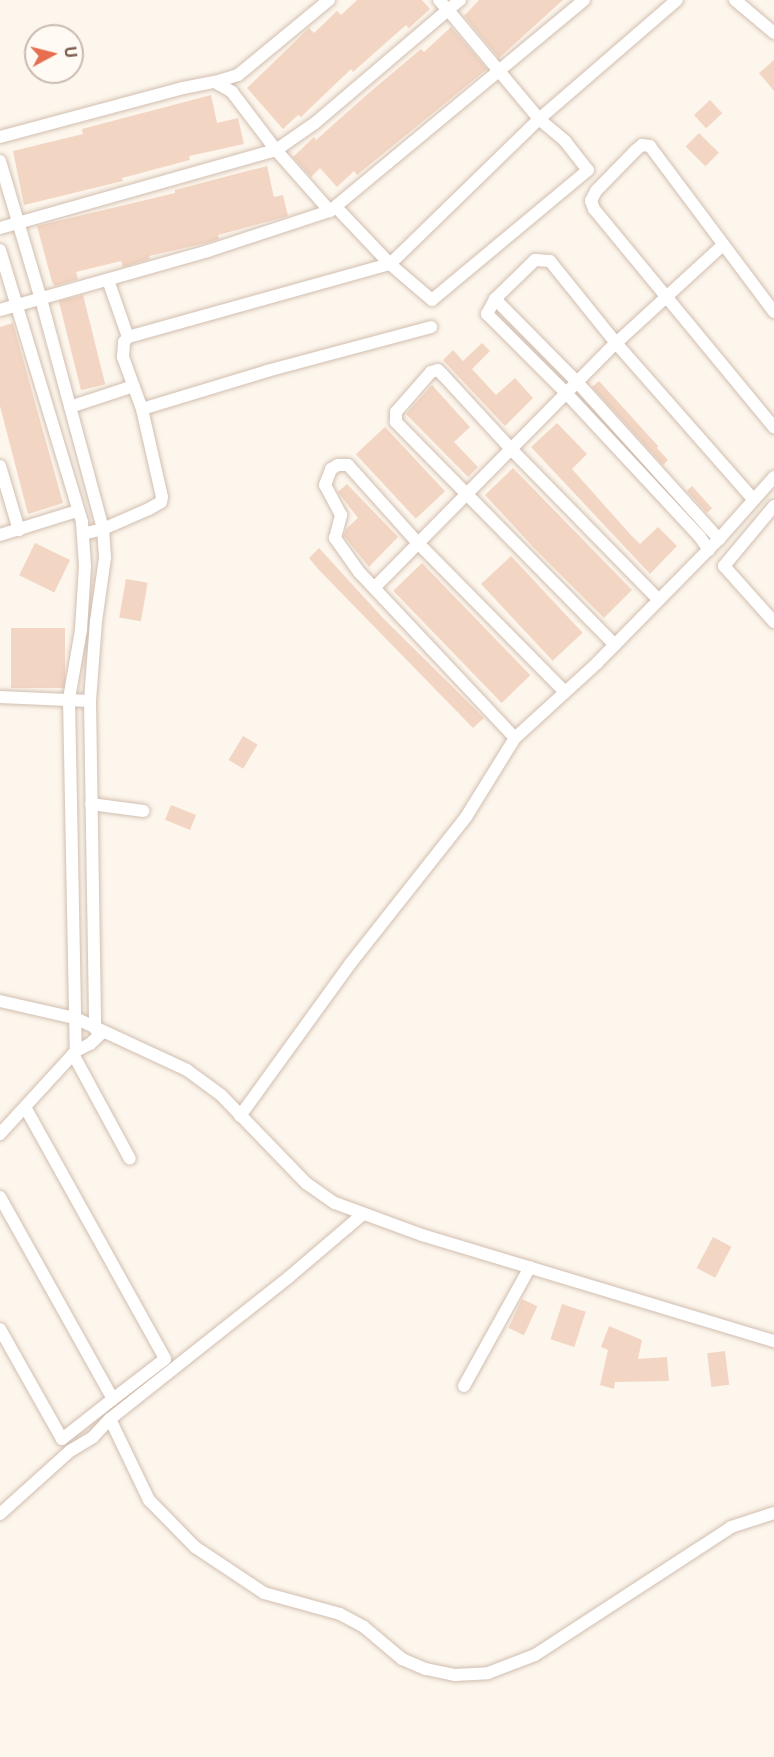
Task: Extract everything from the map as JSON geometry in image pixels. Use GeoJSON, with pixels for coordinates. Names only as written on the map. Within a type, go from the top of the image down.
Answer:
{"type":"FeatureCollection","features":[{"type":"Feature","properties":{"kind":"street"},"geometry":{"type":"LineString","coordinates":[[0,137],[238,75],[329,0]]}},
{"type":"Feature","properties":{"kind":"street"},"geometry":{"type":"LineString","coordinates":[[215,82],[232,92],[276,150],[333,209],[390,264],[432,300],[588,170],[565,141],[539,119],[439,0]]}},
{"type":"Feature","properties":{"kind":"street"},"geometry":{"type":"LineString","coordinates":[[0,228],[276,150],[315,123],[460,0]]}},
{"type":"Feature","properties":{"kind":"street"},"geometry":{"type":"LineString","coordinates":[[0,310],[108,280],[333,209],[584,0]]}},
{"type":"Feature","properties":{"kind":"street"},"geometry":{"type":"LineString","coordinates":[[83,534],[103,529],[161,502],[163,492],[142,409],[123,357],[124,342],[129,338],[390,264],[539,119],[677,0]]}},
{"type":"Feature","properties":{"kind":"street"},"geometry":{"type":"LineString","coordinates":[[735,0],[774,33]]}},
{"type":"Feature","properties":{"kind":"street"},"geometry":{"type":"LineString","coordinates":[[774,312],[722,246],[650,146],[642,145],[636,150],[596,191],[591,201],[594,209],[774,427]]}},
{"type":"Feature","properties":{"kind":"street"},"geometry":{"type":"LineString","coordinates":[[0,161],[41,299],[103,529],[105,558],[96,621],[90,700],[91,804],[99,1030],[90,1044],[74,1052],[0,1134]]}},
{"type":"Feature","properties":{"kind":"street"},"geometry":{"type":"LineString","coordinates":[[374,588],[616,343],[722,246]]}},
{"type":"Feature","properties":{"kind":"street"},"geometry":{"type":"LineString","coordinates":[[0,250],[83,534],[84,591],[69,699],[74,1052],[130,1159]]}},
{"type":"Feature","properties":{"kind":"street"},"geometry":{"type":"LineString","coordinates":[[709,550],[700,537],[566,393],[487,314],[495,299],[535,260],[550,261],[616,343],[765,517]]}},
{"type":"Feature","properties":{"kind":"street"},"geometry":{"type":"LineString","coordinates":[[108,280],[129,338]]}},
{"type":"Feature","properties":{"kind":"street"},"geometry":{"type":"LineString","coordinates":[[495,299],[577,382],[719,539]]}},
{"type":"Feature","properties":{"kind":"street"},"geometry":{"type":"LineString","coordinates":[[142,409],[267,371],[431,327]]}},
{"type":"Feature","properties":{"kind":"street"},"geometry":{"type":"LineString","coordinates":[[615,645],[466,495],[394,417],[431,372],[438,370],[443,375],[511,449],[659,600]]}},
{"type":"Feature","properties":{"kind":"street"},"geometry":{"type":"LineString","coordinates":[[41,389],[64,382]]}},
{"type":"Feature","properties":{"kind":"street"},"geometry":{"type":"LineString","coordinates":[[70,407],[134,386]]}},
{"type":"Feature","properties":{"kind":"street"},"geometry":{"type":"LineString","coordinates":[[635,467],[645,458]]}},
{"type":"Feature","properties":{"kind":"street"},"geometry":{"type":"LineString","coordinates":[[514,738],[359,572],[335,538],[341,515],[325,485],[331,469],[338,465],[348,465],[418,543],[566,692]]}},
{"type":"Feature","properties":{"kind":"street"},"geometry":{"type":"LineString","coordinates":[[0,466],[19,530]]}},
{"type":"Feature","properties":{"kind":"street"},"geometry":{"type":"LineString","coordinates":[[240,1116],[350,964],[466,817],[514,738],[615,645],[709,550],[752,500],[772,484]]}},
{"type":"Feature","properties":{"kind":"street"},"geometry":{"type":"LineString","coordinates":[[774,506],[724,566],[774,622]]}},
{"type":"Feature","properties":{"kind":"street"},"geometry":{"type":"LineString","coordinates":[[0,536],[77,511]]}},
{"type":"Feature","properties":{"kind":"street"},"geometry":{"type":"LineString","coordinates":[[0,697],[90,700]]}},
{"type":"Feature","properties":{"kind":"street"},"geometry":{"type":"LineString","coordinates":[[91,804],[144,811]]}},
{"type":"Feature","properties":{"kind":"street"},"geometry":{"type":"LineString","coordinates":[[0,1001],[75,1018],[187,1070],[221,1095],[306,1183],[334,1203],[530,1267],[774,1341]]}},
{"type":"Feature","properties":{"kind":"street"},"geometry":{"type":"LineString","coordinates":[[0,1329],[62,1439],[165,1359],[25,1107]]}},
{"type":"Feature","properties":{"kind":"street"},"geometry":{"type":"LineString","coordinates":[[0,1197],[113,1399]]}},
{"type":"Feature","properties":{"kind":"street"},"geometry":{"type":"LineString","coordinates":[[0,1515],[70,1451],[93,1437],[110,1419],[289,1277],[363,1214]]}},
{"type":"Feature","properties":{"kind":"street"},"geometry":{"type":"LineString","coordinates":[[464,1386],[530,1267]]}},
{"type":"Feature","properties":{"kind":"street"},"geometry":{"type":"LineString","coordinates":[[110,1419],[150,1500],[195,1547],[264,1593],[340,1614],[364,1627],[385,1647],[408,1662],[455,1675],[488,1673],[535,1655],[731,1527],[774,1513]]}},
{"type":"Feature","properties":{"kind":"building"},"geometry":{"type":"Polygon","coordinates":[[[357,0],[422,0],[430,9],[409,28],[406,25],[353,72],[351,69],[301,117],[298,115],[283,129],[247,88],[309,28],[314,33],[337,11],[341,15],[357,0]]]}},
{"type":"Feature","properties":{"kind":"building"},"geometry":{"type":"Polygon","coordinates":[[[479,0],[563,0],[499,58],[464,16],[479,0]]]}},
{"type":"Feature","properties":{"kind":"building"},"geometry":{"type":"Polygon","coordinates":[[[451,27],[487,69],[357,175],[354,171],[337,187],[320,168],[311,177],[293,157],[314,137],[316,140],[421,49],[424,52],[451,27]]]}},
{"type":"Feature","properties":{"kind":"building"},"geometry":{"type":"Polygon","coordinates":[[[774,60],[774,91],[759,73],[774,60]]]}},
{"type":"Feature","properties":{"kind":"building"},"geometry":{"type":"Polygon","coordinates":[[[211,95],[217,123],[238,118],[244,144],[189,156],[190,160],[122,178],[123,181],[24,205],[13,151],[83,134],[82,129],[211,95]]]}},
{"type":"Feature","properties":{"kind":"building"},"geometry":{"type":"Polygon","coordinates":[[[710,100],[722,113],[706,128],[694,115],[710,100]]]}},
{"type":"Feature","properties":{"kind":"building"},"geometry":{"type":"Polygon","coordinates":[[[699,133],[719,153],[705,166],[686,146],[699,133]]]}},
{"type":"Feature","properties":{"kind":"building"},"geometry":{"type":"Polygon","coordinates":[[[267,166],[274,197],[283,195],[288,216],[218,235],[219,239],[206,243],[149,256],[150,259],[123,267],[121,261],[76,272],[78,279],[55,286],[52,282],[37,226],[175,193],[175,190],[267,166]]]}},
{"type":"Feature","properties":{"kind":"building"},"geometry":{"type":"Polygon","coordinates":[[[83,295],[105,384],[81,390],[59,301],[83,295]]]}},
{"type":"Feature","properties":{"kind":"building"},"geometry":{"type":"Polygon","coordinates":[[[13,323],[63,503],[28,514],[0,406],[0,327],[13,323]]]}},
{"type":"Feature","properties":{"kind":"building"},"geometry":{"type":"Polygon","coordinates":[[[482,343],[490,351],[472,369],[496,395],[515,378],[533,398],[505,426],[443,360],[453,350],[463,361],[482,343]]]}},
{"type":"Feature","properties":{"kind":"building"},"geometry":{"type":"Polygon","coordinates":[[[599,381],[658,446],[657,448],[668,460],[663,465],[592,387],[599,381]]]}},
{"type":"Feature","properties":{"kind":"building"},"geometry":{"type":"Polygon","coordinates":[[[432,385],[470,427],[454,442],[478,467],[468,477],[406,414],[432,385]]]}},
{"type":"Feature","properties":{"kind":"building"},"geometry":{"type":"Polygon","coordinates":[[[557,423],[587,454],[572,469],[629,533],[640,544],[658,527],[677,546],[650,574],[531,447],[557,423]]]}},
{"type":"Feature","properties":{"kind":"building"},"geometry":{"type":"Polygon","coordinates":[[[385,427],[445,491],[416,519],[356,454],[385,427]]]}},
{"type":"Feature","properties":{"kind":"building"},"geometry":{"type":"Polygon","coordinates":[[[513,468],[632,590],[604,618],[485,495],[513,468]]]}},
{"type":"Feature","properties":{"kind":"building"},"geometry":{"type":"Polygon","coordinates":[[[347,484],[398,537],[369,567],[344,536],[346,529],[358,518],[338,492],[347,484]]]}},
{"type":"Feature","properties":{"kind":"building"},"geometry":{"type":"Polygon","coordinates":[[[692,486],[712,508],[707,513],[687,491],[692,486]]]}},
{"type":"Feature","properties":{"kind":"building"},"geometry":{"type":"Polygon","coordinates":[[[35,543],[70,560],[54,592],[19,575],[35,543]]]}},
{"type":"Feature","properties":{"kind":"building"},"geometry":{"type":"Polygon","coordinates":[[[319,548],[383,618],[484,718],[473,728],[318,569],[309,558],[319,548]]]}},
{"type":"Feature","properties":{"kind":"building"},"geometry":{"type":"Polygon","coordinates":[[[511,556],[583,633],[553,661],[481,584],[511,556]]]}},
{"type":"Feature","properties":{"kind":"building"},"geometry":{"type":"Polygon","coordinates":[[[422,563],[530,675],[502,703],[393,591],[422,563]]]}},
{"type":"Feature","properties":{"kind":"building"},"geometry":{"type":"Polygon","coordinates":[[[126,579],[148,583],[141,621],[119,617],[126,579]]]}},
{"type":"Feature","properties":{"kind":"building"},"geometry":{"type":"Polygon","coordinates":[[[11,628],[65,628],[65,688],[11,688],[11,628]]]}},
{"type":"Feature","properties":{"kind":"building"},"geometry":{"type":"Polygon","coordinates":[[[243,736],[258,745],[243,769],[229,760],[243,736]]]}},
{"type":"Feature","properties":{"kind":"building"},"geometry":{"type":"Polygon","coordinates":[[[171,805],[196,815],[190,830],[165,820],[171,805]]]}},
{"type":"Feature","properties":{"kind":"building"},"geometry":{"type":"Polygon","coordinates":[[[713,1237],[732,1247],[715,1278],[697,1268],[713,1237]]]}},
{"type":"Feature","properties":{"kind":"building"},"geometry":{"type":"Polygon","coordinates":[[[522,1299],[537,1306],[524,1335],[508,1328],[522,1299]]]}},
{"type":"Feature","properties":{"kind":"building"},"geometry":{"type":"Polygon","coordinates":[[[562,1304],[586,1312],[574,1347],[551,1339],[562,1304]]]}},
{"type":"Feature","properties":{"kind":"building"},"geometry":{"type":"Polygon","coordinates":[[[609,1326],[642,1340],[638,1359],[667,1357],[669,1381],[615,1382],[614,1389],[600,1385],[608,1350],[601,1347],[609,1326]]]}},
{"type":"Feature","properties":{"kind":"building"},"geometry":{"type":"Polygon","coordinates":[[[725,1351],[729,1385],[711,1387],[707,1353],[725,1351]]]}}]}
